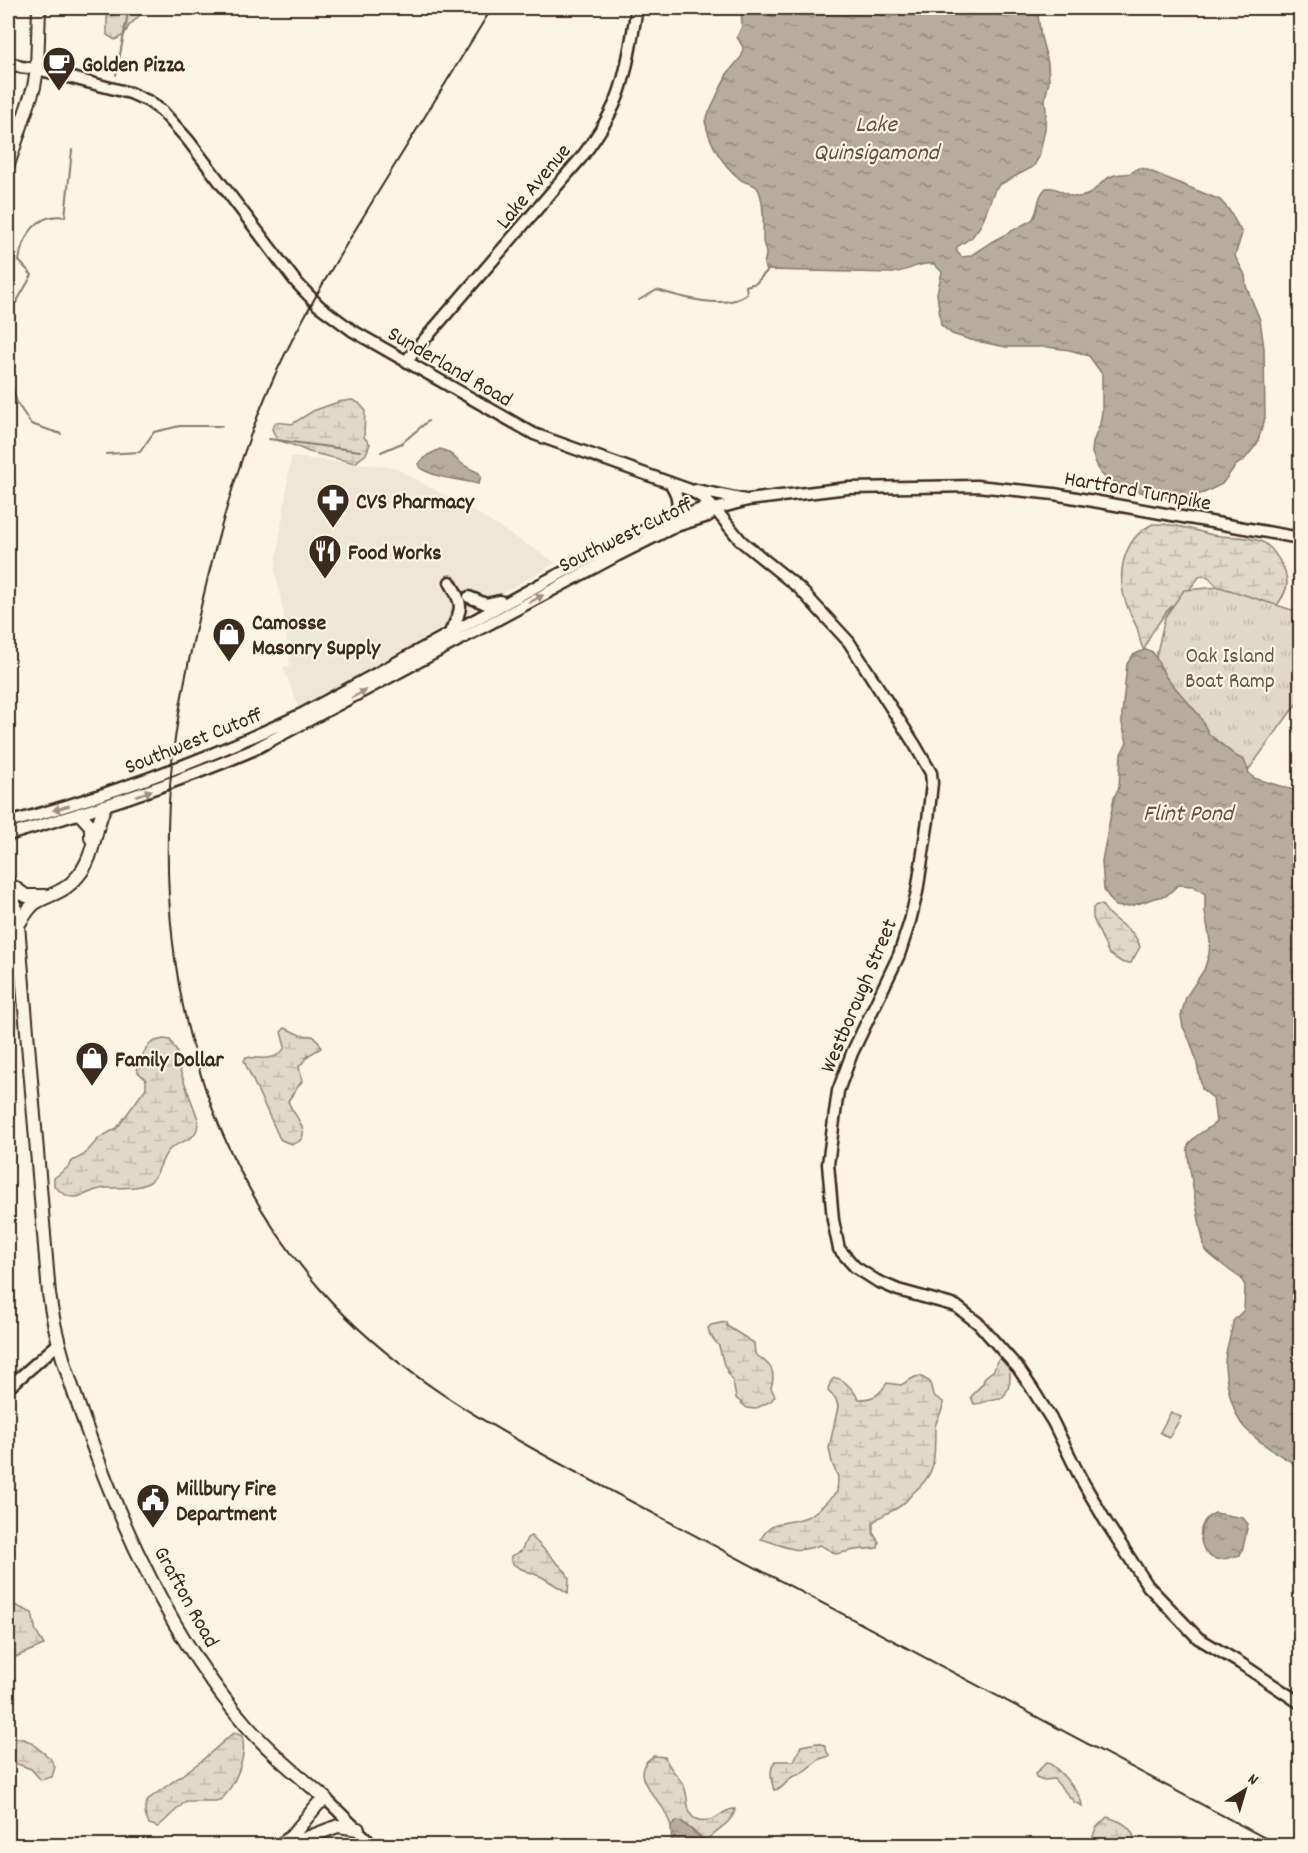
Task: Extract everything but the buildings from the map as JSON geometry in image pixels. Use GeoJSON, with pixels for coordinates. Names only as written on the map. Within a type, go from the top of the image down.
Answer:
{"type":"FeatureCollection","features":[{"type":"Feature","properties":{"kind":"highway"},"geometry":{"type":"LineString","coordinates":[[8,165],[30,102],[37,69],[39,8]]}},
{"type":"Feature","properties":{"kind":"highway"},"geometry":{"type":"LineString","coordinates":[[18,926],[34,904],[56,894],[80,873],[89,858],[105,806]]}},
{"type":"Feature","properties":{"kind":"highway"},"geometry":{"type":"LineString","coordinates":[[8,883],[26,896],[39,898],[49,895],[69,880],[85,859],[92,837],[91,826],[80,814]]}},
{"type":"Feature","properties":{"kind":"highway","name":"Grafton Road"},"geometry":{"type":"LineString","coordinates":[[8,883],[18,926],[52,1314],[67,1374],[108,1486],[152,1581],[185,1639],[216,1686],[246,1724],[288,1767],[326,1799]]}},
{"type":"Feature","properties":{"kind":"highway"},"geometry":{"type":"LineString","coordinates":[[292,1844],[326,1799]]}},
{"type":"Feature","properties":{"kind":"highway"},"geometry":{"type":"LineString","coordinates":[[278,1845],[291,1837],[318,1804],[326,1799]]}},
{"type":"Feature","properties":{"kind":"highway"},"geometry":{"type":"LineString","coordinates":[[292,1844],[338,1826],[358,1828]]}},
{"type":"Feature","properties":{"kind":"main road","name":"Lake Avenue"},"geometry":{"type":"LineString","coordinates":[[406,361],[581,158],[601,130],[621,88],[637,8]]}},
{"type":"Feature","properties":{"kind":"main road","name":"Sunderland Road"},"geometry":{"type":"LineString","coordinates":[[8,62],[130,93],[156,107],[183,134],[297,282],[313,300],[353,332],[534,434],[690,490],[700,495],[715,509]]}},
{"type":"Feature","properties":{"kind":"main road"},"geometry":{"type":"LineString","coordinates":[[670,482],[679,498],[672,520]]}},
{"type":"Feature","properties":{"kind":"main road","name":"Hartford Turnpike"},"geometry":{"type":"LineString","coordinates":[[748,500],[848,488],[968,486],[1054,494],[1300,538]]}},
{"type":"Feature","properties":{"kind":"main road"},"geometry":{"type":"LineString","coordinates":[[690,490],[748,500]]}},
{"type":"Feature","properties":{"kind":"main road"},"geometry":{"type":"LineString","coordinates":[[715,509],[748,500]]}},
{"type":"Feature","properties":{"kind":"main road","name":"Southwest Cutoff"},"geometry":{"type":"LineString","coordinates":[[8,823],[103,795],[228,748],[304,713],[539,584],[641,532],[704,508],[715,509]]}},
{"type":"Feature","properties":{"kind":"main road","name":"Southwest Cutoff"},"geometry":{"type":"LineString","coordinates":[[8,835],[105,806],[200,773],[253,750],[618,555],[676,526],[708,516],[715,509]]}},
{"type":"Feature","properties":{"kind":"main road","name":"Westborough Street"},"geometry":{"type":"LineString","coordinates":[[715,509],[741,541],[799,588],[849,642],[931,772],[928,820],[917,892],[910,921],[899,955],[852,1053],[838,1091],[828,1164],[832,1220],[839,1249],[855,1267],[877,1281],[898,1290],[956,1306],[978,1323],[1018,1368],[1031,1387],[1053,1422],[1080,1477],[1106,1522],[1148,1586],[1198,1638],[1300,1703]]}},
{"type":"Feature","properties":{"kind":"main road"},"geometry":{"type":"LineString","coordinates":[[450,582],[460,601],[461,608],[450,633]]}},
{"type":"Feature","properties":{"kind":"main road"},"geometry":{"type":"LineString","coordinates":[[469,597],[486,604],[539,584]]}},
{"type":"Feature","properties":{"kind":"main road"},"geometry":{"type":"LineString","coordinates":[[8,1388],[58,1344]]}},
{"type":"Feature","properties":{"kind":"main road","name":"Grafton Road"},"geometry":{"type":"LineString","coordinates":[[326,1799],[374,1845]]}},
{"type":"Feature","properties":{"kind":"shaded area"},"geometry":{"type":"Polygon","coordinates":[[[291,457],[393,467],[475,512],[556,563],[299,708],[283,667],[290,665],[275,571],[291,457]]]}},
{"type":"Feature","properties":{"kind":"green space"},"geometry":{"type":"Polygon","coordinates":[[[111,8],[147,8],[129,26],[124,35],[115,40],[107,35],[107,18],[111,8]]]}},
{"type":"Feature","properties":{"kind":"green space"},"geometry":{"type":"Polygon","coordinates":[[[352,400],[359,403],[365,410],[364,437],[370,444],[366,454],[355,463],[309,452],[277,440],[272,429],[276,422],[292,424],[313,411],[338,402],[352,400]]]}},
{"type":"Feature","properties":{"kind":"green space"},"geometry":{"type":"Polygon","coordinates":[[[1153,524],[1176,526],[1219,536],[1248,538],[1265,543],[1270,547],[1285,572],[1287,583],[1283,596],[1275,608],[1225,595],[1208,577],[1200,576],[1166,612],[1151,634],[1144,650],[1124,597],[1122,572],[1126,552],[1131,544],[1144,529],[1153,524]]]}},
{"type":"Feature","properties":{"kind":"green space","name":"Oak Island Boat Ramp"},"geometry":{"type":"Polygon","coordinates":[[[1220,587],[1295,611],[1300,610],[1300,699],[1244,776],[1211,743],[1154,666],[1165,617],[1184,590],[1220,587]]]}},
{"type":"Feature","properties":{"kind":"green space"},"geometry":{"type":"Polygon","coordinates":[[[1096,905],[1102,905],[1111,916],[1135,936],[1140,947],[1131,963],[1123,963],[1109,954],[1093,918],[1093,908],[1096,905]]]}},
{"type":"Feature","properties":{"kind":"green space"},"geometry":{"type":"Polygon","coordinates":[[[285,1028],[300,1035],[313,1036],[321,1048],[309,1055],[299,1067],[302,1081],[288,1101],[300,1122],[303,1133],[302,1138],[293,1144],[280,1139],[244,1061],[246,1057],[268,1058],[282,1052],[285,1047],[281,1032],[285,1028]]]}},
{"type":"Feature","properties":{"kind":"green space"},"geometry":{"type":"Polygon","coordinates":[[[164,1039],[170,1040],[177,1052],[178,1065],[198,1119],[196,1132],[189,1139],[169,1150],[153,1179],[144,1185],[100,1189],[77,1197],[63,1193],[54,1186],[54,1178],[72,1161],[84,1155],[99,1138],[117,1128],[146,1088],[146,1080],[138,1072],[136,1064],[149,1045],[164,1039]]]}},
{"type":"Feature","properties":{"kind":"green space"},"geometry":{"type":"Polygon","coordinates":[[[726,1322],[727,1326],[754,1343],[755,1354],[768,1364],[773,1372],[771,1388],[775,1396],[771,1401],[755,1409],[747,1408],[736,1398],[733,1382],[724,1365],[719,1346],[710,1335],[708,1328],[711,1325],[726,1322]]]}},
{"type":"Feature","properties":{"kind":"green space"},"geometry":{"type":"Polygon","coordinates":[[[1001,1358],[1010,1372],[1008,1388],[1002,1398],[974,1404],[971,1397],[1001,1358]]]}},
{"type":"Feature","properties":{"kind":"green space"},"geometry":{"type":"Polygon","coordinates":[[[920,1376],[930,1382],[933,1395],[943,1402],[935,1425],[933,1464],[922,1485],[904,1503],[873,1523],[873,1533],[879,1542],[878,1548],[836,1554],[820,1545],[796,1549],[761,1539],[775,1525],[811,1515],[837,1492],[838,1477],[829,1448],[838,1407],[836,1399],[828,1391],[830,1383],[838,1378],[842,1380],[859,1399],[876,1396],[887,1383],[901,1385],[920,1376]]]}},
{"type":"Feature","properties":{"kind":"green space"},"geometry":{"type":"Polygon","coordinates":[[[1171,1412],[1181,1417],[1169,1438],[1160,1432],[1171,1412]]]}},
{"type":"Feature","properties":{"kind":"green space"},"geometry":{"type":"Polygon","coordinates":[[[531,1536],[566,1572],[569,1579],[568,1593],[511,1562],[511,1556],[521,1551],[527,1538],[531,1536]]]}},
{"type":"Feature","properties":{"kind":"green space"},"geometry":{"type":"Polygon","coordinates":[[[8,1602],[32,1613],[36,1632],[44,1645],[8,1660],[8,1602]]]}},
{"type":"Feature","properties":{"kind":"green space"},"geometry":{"type":"Polygon","coordinates":[[[235,1733],[242,1736],[242,1761],[236,1778],[222,1799],[186,1801],[158,1827],[149,1824],[145,1811],[150,1798],[235,1733]]]}},
{"type":"Feature","properties":{"kind":"green space"},"geometry":{"type":"Polygon","coordinates":[[[11,1738],[22,1738],[30,1742],[50,1758],[55,1767],[52,1777],[41,1780],[31,1769],[12,1762],[9,1750],[11,1738]]]}},
{"type":"Feature","properties":{"kind":"green space"},"geometry":{"type":"Polygon","coordinates":[[[817,1743],[824,1745],[829,1756],[820,1759],[800,1774],[792,1777],[781,1788],[774,1790],[771,1771],[775,1761],[794,1761],[801,1746],[817,1743]]]}},
{"type":"Feature","properties":{"kind":"green space"},"geometry":{"type":"Polygon","coordinates":[[[654,1756],[665,1757],[681,1781],[685,1789],[689,1811],[695,1819],[710,1820],[727,1810],[735,1809],[731,1818],[706,1841],[682,1822],[677,1821],[671,1826],[663,1808],[642,1775],[646,1762],[654,1756]]]}},
{"type":"Feature","properties":{"kind":"green space"},"geometry":{"type":"Polygon","coordinates":[[[1047,1762],[1069,1782],[1082,1806],[1074,1802],[1054,1779],[1043,1780],[1036,1777],[1035,1774],[1047,1762]]]}},
{"type":"Feature","properties":{"kind":"green space"},"geometry":{"type":"Polygon","coordinates":[[[1107,1817],[1127,1826],[1133,1834],[1136,1845],[1090,1845],[1096,1828],[1107,1817]]]}},
{"type":"Feature","properties":{"kind":"water","name":"Lake Quinsigamond"},"geometry":{"type":"Polygon","coordinates":[[[741,8],[1037,8],[1048,63],[1049,81],[1045,99],[1045,129],[1039,157],[1033,167],[995,189],[981,225],[972,237],[957,247],[957,252],[962,257],[970,256],[1032,220],[1046,188],[1054,188],[1072,196],[1083,197],[1107,178],[1128,174],[1138,168],[1220,200],[1229,210],[1242,233],[1235,256],[1245,275],[1246,286],[1260,320],[1264,348],[1265,418],[1257,444],[1244,460],[1236,465],[1222,484],[1188,498],[1168,498],[1136,491],[1106,478],[1100,473],[1092,453],[1102,412],[1102,374],[1089,356],[1070,350],[1047,347],[1006,347],[952,334],[941,325],[937,293],[942,272],[934,264],[923,264],[893,273],[767,270],[764,264],[766,254],[763,242],[763,205],[758,190],[754,185],[740,179],[722,160],[710,138],[705,121],[727,74],[742,56],[743,47],[737,37],[742,26],[741,8]]]}},
{"type":"Feature","properties":{"kind":"water"},"geometry":{"type":"Polygon","coordinates":[[[440,449],[479,473],[481,477],[478,484],[441,477],[420,468],[418,464],[428,455],[440,449]]]}},
{"type":"Feature","properties":{"kind":"water","name":"Flint Pond"},"geometry":{"type":"Polygon","coordinates":[[[1144,650],[1154,654],[1166,677],[1199,715],[1209,734],[1244,760],[1249,773],[1254,778],[1300,792],[1300,1467],[1250,1433],[1240,1422],[1233,1407],[1225,1360],[1233,1321],[1244,1310],[1245,1286],[1241,1278],[1205,1249],[1191,1177],[1188,1146],[1194,1138],[1216,1122],[1213,1098],[1202,1089],[1196,1059],[1181,1016],[1186,997],[1204,970],[1209,954],[1210,941],[1205,912],[1205,894],[1193,886],[1178,885],[1166,896],[1121,907],[1115,906],[1104,890],[1102,861],[1114,798],[1119,787],[1121,754],[1127,742],[1122,714],[1127,664],[1133,655],[1144,650]]]}},
{"type":"Feature","properties":{"kind":"water"},"geometry":{"type":"Polygon","coordinates":[[[1215,1513],[1243,1518],[1248,1524],[1240,1555],[1216,1559],[1204,1549],[1201,1538],[1202,1527],[1206,1519],[1215,1513]]]}},
{"type":"Feature","properties":{"kind":"water"},"geometry":{"type":"Polygon","coordinates":[[[677,1821],[682,1822],[709,1845],[672,1845],[671,1826],[677,1821]]]}},
{"type":"Feature","properties":{"kind":"waterway"},"geometry":{"type":"LineString","coordinates":[[116,75],[129,8]]}},
{"type":"Feature","properties":{"kind":"waterway"},"geometry":{"type":"LineString","coordinates":[[16,303],[32,275],[19,261],[27,235],[46,218],[65,217],[72,150]]}},
{"type":"Feature","properties":{"kind":"waterway"},"geometry":{"type":"LineString","coordinates":[[639,300],[657,290],[703,301],[728,302],[747,294],[746,286],[756,283],[768,270]]}},
{"type":"Feature","properties":{"kind":"waterway"},"geometry":{"type":"LineString","coordinates":[[8,323],[9,316]]}},
{"type":"Feature","properties":{"kind":"waterway"},"geometry":{"type":"LineString","coordinates":[[8,371],[17,403],[31,424],[61,434]]}},
{"type":"Feature","properties":{"kind":"waterway"},"geometry":{"type":"LineString","coordinates":[[381,452],[402,443],[428,421]]}},
{"type":"Feature","properties":{"kind":"waterway"},"geometry":{"type":"LineString","coordinates":[[106,454],[140,452],[154,432],[180,426],[222,426]]}},
{"type":"Feature","properties":{"kind":"waterway"},"geometry":{"type":"LineString","coordinates":[[269,439],[360,451]]}},
{"type":"Feature","properties":{"kind":"railway"},"geometry":{"type":"LineString","coordinates":[[492,8],[338,258],[287,351],[263,402],[242,458],[209,573],[178,722],[172,762],[168,833],[170,904],[177,973],[191,1042],[212,1108],[240,1171],[276,1232],[320,1289],[375,1343],[435,1389],[500,1430],[568,1468],[1280,1846]]}},
{"type":"Feature","properties":{"kind":"place","name":"Golden Pizza"},"geometry":{"type":"Point","coordinates":[59,92]}},
{"type":"Feature","properties":{"kind":"place","name":"CVS Pharmacy"},"geometry":{"type":"Point","coordinates":[333,529]}},
{"type":"Feature","properties":{"kind":"place","name":"Food Works"},"geometry":{"type":"Point","coordinates":[325,580]}},
{"type":"Feature","properties":{"kind":"place","name":"Camosse Masonry Supply"},"geometry":{"type":"Point","coordinates":[229,663]}},
{"type":"Feature","properties":{"kind":"place","name":"Family Dollar"},"geometry":{"type":"Point","coordinates":[92,1087]}},
{"type":"Feature","properties":{"kind":"place","name":"Millbury Fire Department"},"geometry":{"type":"Point","coordinates":[153,1529]}}]}
